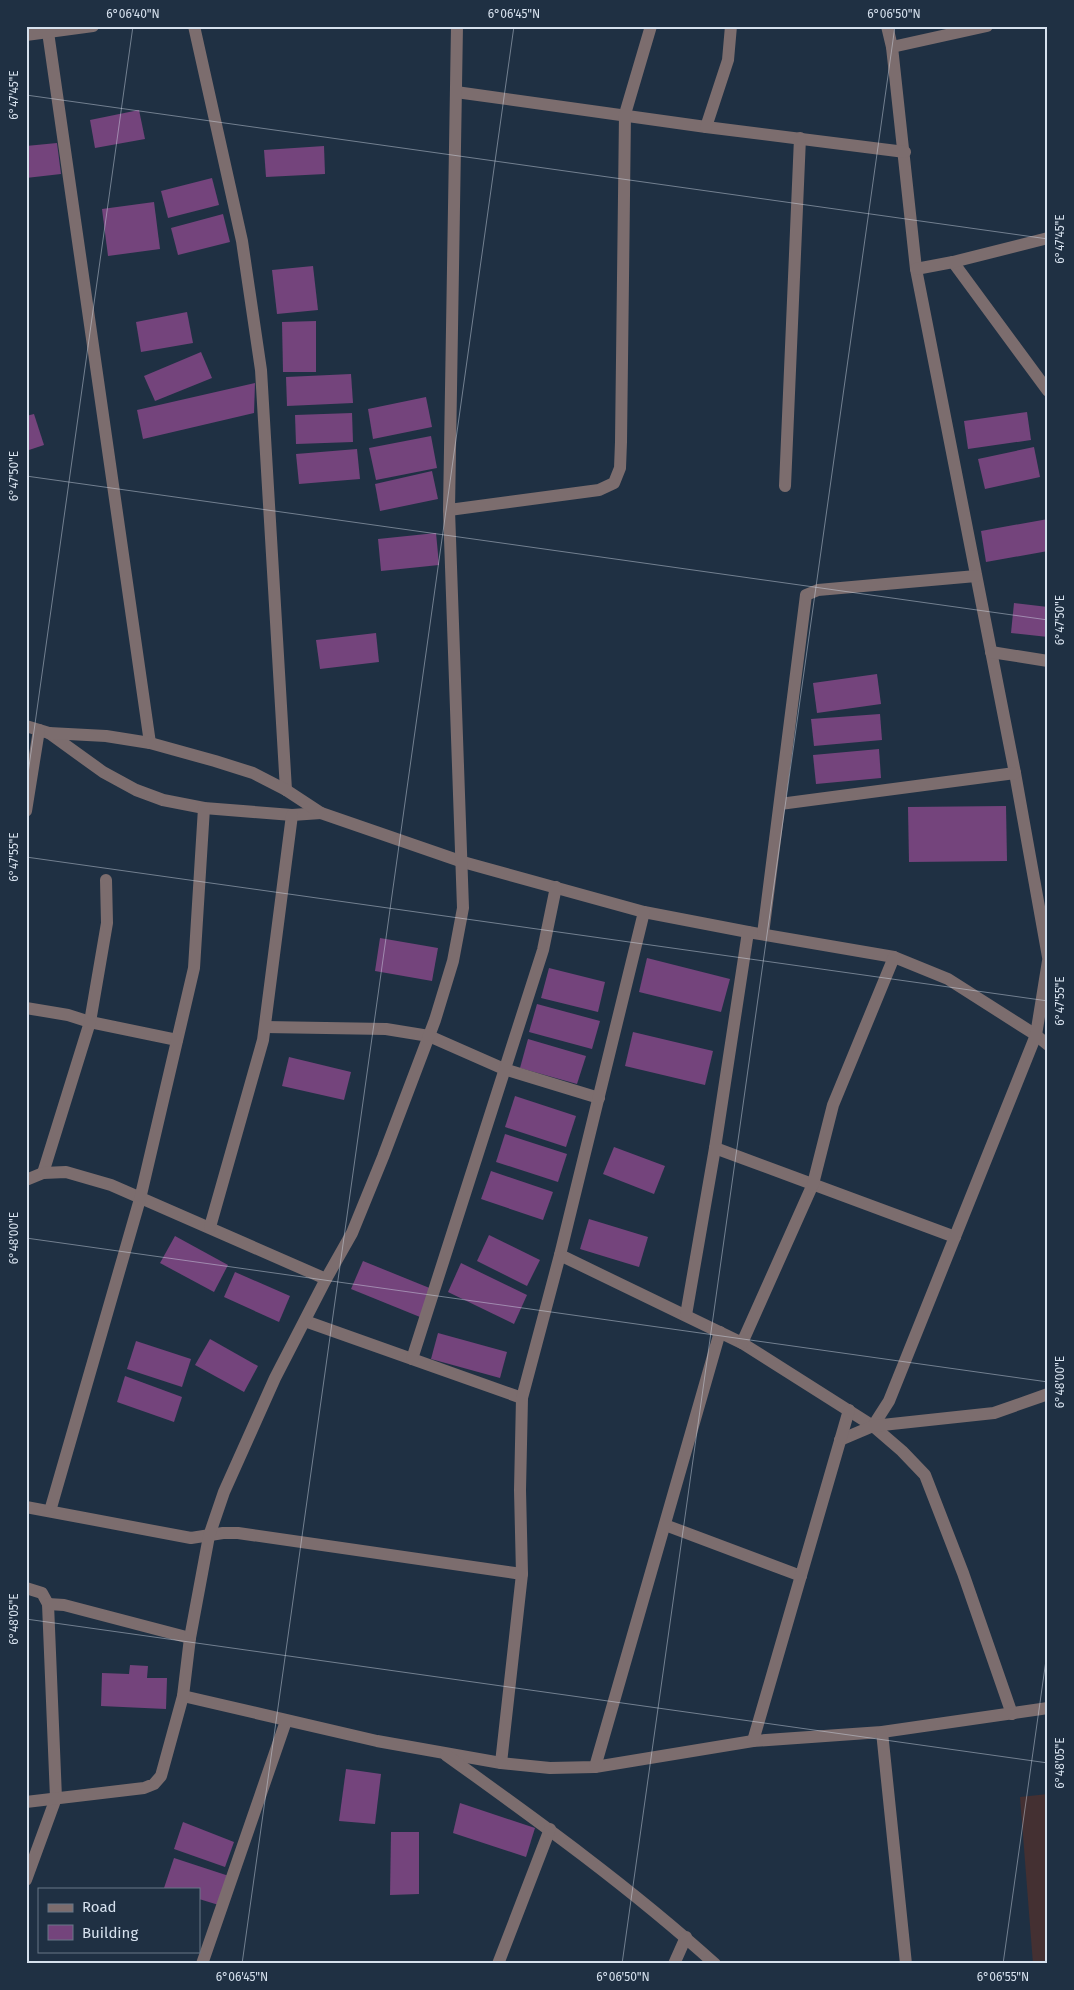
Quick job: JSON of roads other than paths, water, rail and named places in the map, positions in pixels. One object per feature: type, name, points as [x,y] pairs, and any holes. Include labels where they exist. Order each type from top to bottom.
[{"type":"street","points":[[26,35],[93,26]]},
{"type":"street","points":[[194,26],[242,241],[261,370],[286,790]]},
{"type":"street","points":[[26,1802],[144,1788],[154,1784],[161,1776],[182,1696],[208,1536],[224,1492],[275,1378],[352,1233],[429,1036],[453,961],[463,908],[463,862],[449,510],[457,26]]},
{"type":"street","points":[[449,510],[599,490],[614,483],[620,468],[621,442],[626,114],[651,26]]},
{"type":"street","points":[[706,127],[728,60],[731,26]]},
{"type":"street","points":[[887,26],[892,48],[905,152],[916,269],[1015,773],[1048,957]]},
{"type":"street","points":[[892,48],[987,26]]},
{"type":"street","points":[[48,32],[150,743]]},
{"type":"street","points":[[456,92],[626,114],[706,127],[905,152]]},
{"type":"street","points":[[786,486],[800,138]]},
{"type":"street","points":[[916,269],[953,262],[1048,238]]},
{"type":"street","points":[[953,262],[1048,391]]},
{"type":"street","points":[[763,934],[806,594],[818,590],[976,576]]},
{"type":"street","points":[[991,652],[1048,661]]},
{"type":"street","points":[[26,726],[44,731],[106,736],[150,743],[253,773],[286,790],[321,813],[463,862],[644,912],[894,957],[948,979],[1036,1035],[1048,1045]]},
{"type":"street","points":[[44,731],[103,772],[136,790],[163,800],[204,808],[292,815],[321,813]]},
{"type":"street","points":[[26,811],[44,731]]},
{"type":"street","points":[[780,804],[1015,773]]},
{"type":"street","points":[[50,1511],[140,1198],[194,968],[204,808]]},
{"type":"street","points":[[210,1227],[263,1040],[292,815]]},
{"type":"street","points":[[43,1173],[90,1022],[107,923],[106,880]]},
{"type":"street","points":[[412,1359],[543,950],[556,887]]},
{"type":"street","points":[[501,1763],[522,1574],[520,1490],[522,1398],[560,1255],[644,912]]},
{"type":"street","points":[[686,1315],[715,1148],[748,932]]},
{"type":"street","points":[[742,1343],[813,1184],[833,1105],[894,957]]},
{"type":"street","points":[[873,1426],[889,1401],[1036,1035],[1048,961]]},
{"type":"street","points":[[26,1008],[68,1015],[90,1022],[177,1040]]},
{"type":"street","points":[[265,1027],[386,1029],[429,1036],[504,1069],[598,1098]]},
{"type":"street","points":[[715,1148],[955,1237]]},
{"type":"street","points":[[26,1180],[43,1173],[66,1172],[111,1185],[326,1279]]},
{"type":"street","points":[[560,1255],[742,1343],[873,1426],[902,1450],[925,1475],[963,1573],[1012,1714]]},
{"type":"street","points":[[305,1321],[522,1398]]},
{"type":"street","points":[[595,1766],[720,1332]]},
{"type":"street","points":[[840,1440],[873,1426],[994,1413],[1048,1394]]},
{"type":"street","points":[[753,1741],[849,1410]]},
{"type":"street","points":[[26,1507],[191,1538],[223,1533],[238,1533],[522,1574]]},
{"type":"street","points":[[665,1525],[801,1576]]},
{"type":"street","points":[[26,1588],[42,1593],[48,1604],[56,1798],[26,1880]]},
{"type":"street","points":[[48,1604],[64,1605],[190,1638]]},
{"type":"street","points":[[182,1696],[377,1741],[501,1763],[550,1768],[595,1766],[753,1741],[882,1732],[1048,1708]]},
{"type":"street","points":[[202,1964],[286,1721]]},
{"type":"street","points":[[882,1732],[906,1964]]},
{"type":"street","points":[[442,1752],[550,1829],[686,1937],[715,1964]]},
{"type":"street","points":[[498,1964],[550,1829]]},
{"type":"street","points":[[674,1964],[686,1937]]}]
